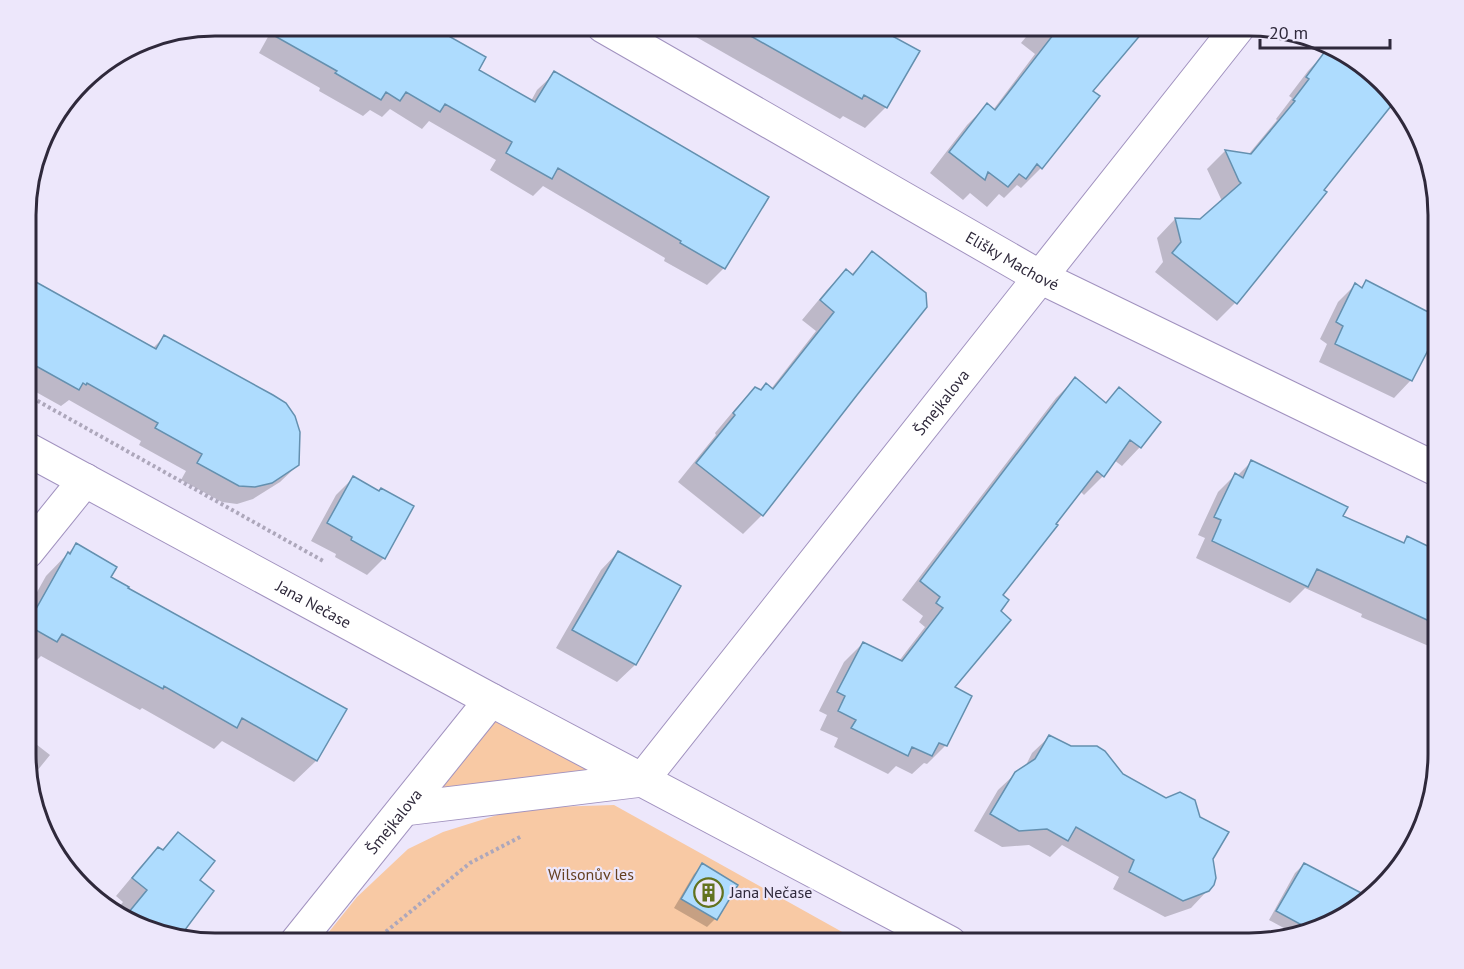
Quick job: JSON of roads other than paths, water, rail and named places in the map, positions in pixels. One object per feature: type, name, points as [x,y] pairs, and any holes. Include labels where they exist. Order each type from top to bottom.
[{"type":"street","name":"Elišky Machové","points":[[620,36],[1040,277],[1428,465]]},
{"type":"street","name":"Šmejkalova","points":[[642,780],[1231,36]]},
{"type":"street","name":"Jana Nečase","points":[[36,454],[491,700],[931,933]]},
{"type":"street","points":[[36,541],[85,480]]},
{"type":"street","name":"Šmejkalova","points":[[305,933],[491,700]]},
{"type":"street","points":[[404,809],[642,780]]},
{"type":"place","name":"Jana Nečase","points":[[709,892]]},
{"type":"park label","name":"Wilsonův les","points":[[591,874]]}]
